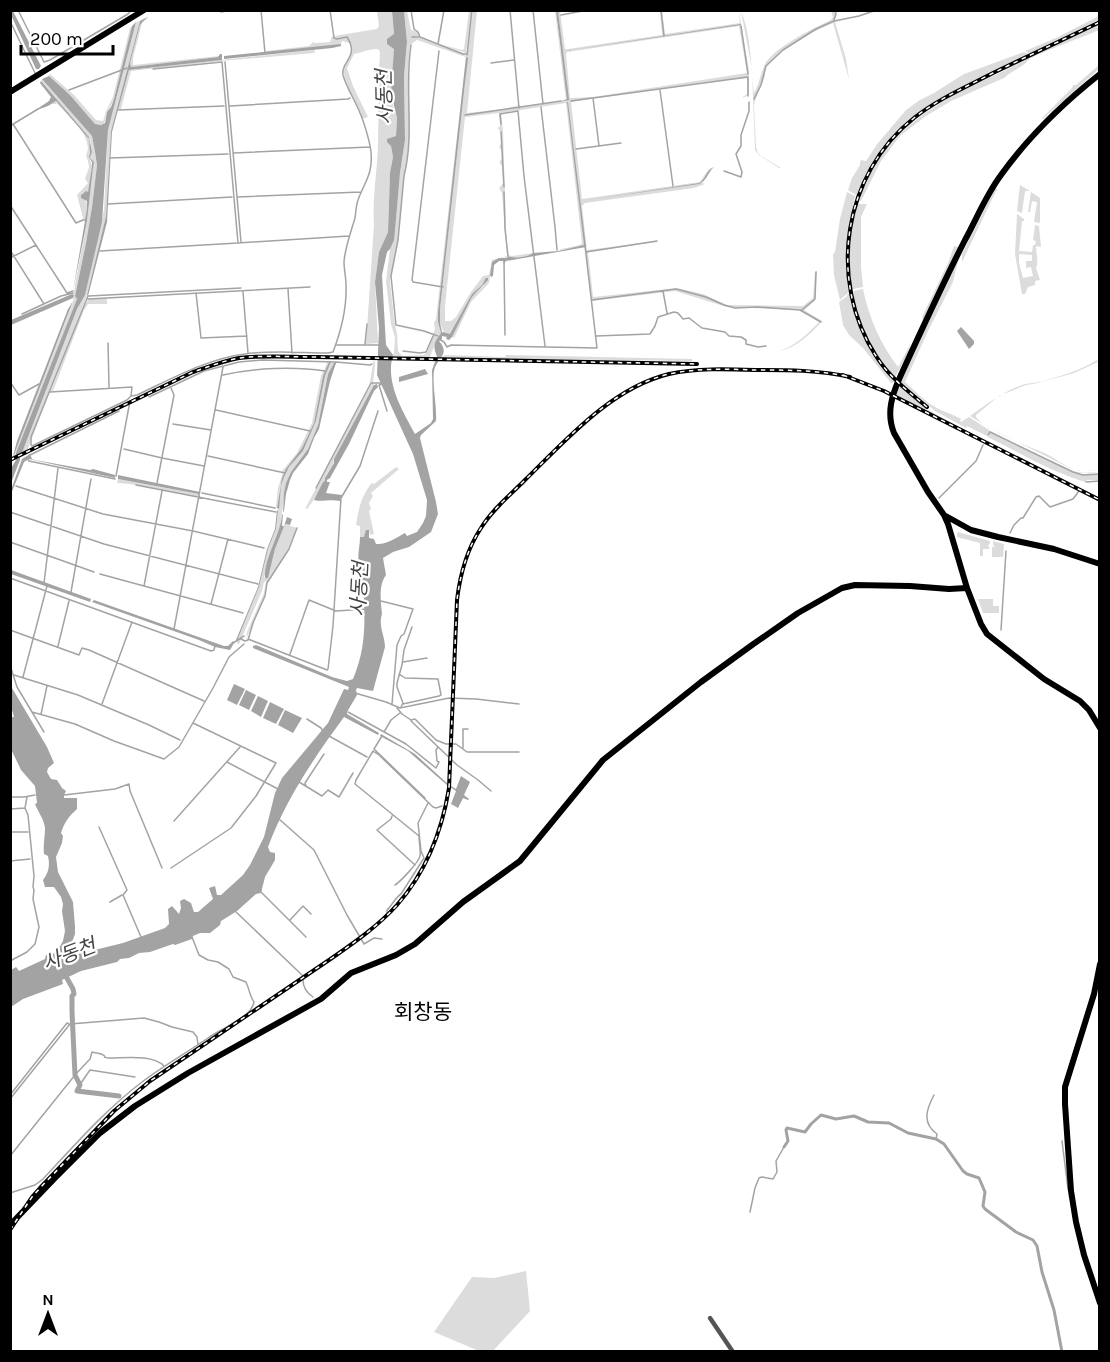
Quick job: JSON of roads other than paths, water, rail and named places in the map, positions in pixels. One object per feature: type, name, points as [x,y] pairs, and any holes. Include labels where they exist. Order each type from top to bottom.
[{"type":"main road","points":[[10,92],[144,10]]},
{"type":"main road","points":[[1100,74],[1033,134],[992,189],[900,376],[890,405],[890,420],[894,433],[948,524],[967,588],[981,624],[992,639],[1044,679],[1080,701],[1089,710],[1100,728]]},
{"type":"main road","points":[[944,515],[972,530],[1054,549],[1100,564]]},
{"type":"main road","points":[[10,1225],[100,1133],[135,1106],[188,1073],[321,999],[351,973],[396,955],[414,944],[463,902],[520,861],[612,752],[701,682],[791,618],[829,594],[849,586],[967,588]]},
{"type":"main road","points":[[1100,964],[1094,994],[1065,1087],[1071,1191],[1076,1222],[1100,1303]]},
{"type":"street","points":[[710,1318],[733,1352]]},
{"type":"waterway","points":[[18,10],[44,62],[132,10]]},
{"type":"waterway","points":[[221,12],[232,10]]},
{"type":"waterway","points":[[261,10],[265,53]]},
{"type":"waterway","name":"사동천","points":[[88,296],[31,437],[32,446],[131,396],[216,360],[255,353],[333,352],[346,302],[344,262],[346,251],[357,202],[371,166],[371,152],[363,121],[343,75],[344,66],[351,54],[350,44],[347,37],[334,38],[330,10]]},
{"type":"waterway","points":[[411,10],[414,29],[420,37]]},
{"type":"waterway","points":[[438,44],[444,10]]},
{"type":"waterway","points":[[467,55],[472,10]]},
{"type":"waterway","points":[[510,10],[519,108]]},
{"type":"waterway","points":[[533,10],[543,104]]},
{"type":"waterway","points":[[561,15],[588,10]]},
{"type":"waterway","points":[[661,10],[664,36]]},
{"type":"waterway","points":[[834,20],[835,10]]},
{"type":"waterway","points":[[754,99],[766,66],[783,50],[816,29],[834,21],[876,10]]},
{"type":"waterway","points":[[10,21],[36,75]]},
{"type":"waterway","points":[[741,26],[748,74]]},
{"type":"waterway","points":[[412,37],[420,37],[467,54]]},
{"type":"waterway","points":[[411,45],[408,78],[409,144],[398,240],[391,276],[396,325],[438,336]]},
{"type":"waterway","points":[[439,51],[412,280],[443,287]]},
{"type":"waterway","points":[[491,63],[514,60]]},
{"type":"waterway","points":[[153,69],[222,62],[238,243],[349,236]]},
{"type":"waterway","points":[[225,62],[241,242]]},
{"type":"waterway","points":[[69,90],[127,68]]},
{"type":"waterway","points":[[599,146],[593,98],[748,77],[748,96]]},
{"type":"waterway","points":[[660,90],[673,186]]},
{"type":"waterway","points":[[230,106],[350,98]]},
{"type":"waterway","points":[[571,101],[592,98]]},
{"type":"waterway","points":[[465,115],[561,101]]},
{"type":"waterway","points":[[724,171],[741,177],[742,172],[736,154],[741,146],[741,135],[749,111],[749,102]]},
{"type":"waterway","points":[[118,110],[224,106]]},
{"type":"waterway","points":[[541,107],[557,250]]},
{"type":"waterway","points":[[10,126],[38,109]]},
{"type":"waterway","points":[[501,124],[500,114],[518,111],[545,346]]},
{"type":"waterway","points":[[13,124],[76,223],[86,220]]},
{"type":"waterway","points":[[501,132],[504,187]]},
{"type":"waterway","points":[[576,149],[621,143]]},
{"type":"waterway","points":[[234,153],[370,147]]},
{"type":"waterway","points":[[110,158],[228,154]]},
{"type":"waterway","points":[[237,197],[361,192]]},
{"type":"waterway","points":[[504,192],[508,256]]},
{"type":"waterway","points":[[108,204],[232,197]]},
{"type":"waterway","points":[[10,205],[67,293],[73,291]]},
{"type":"waterway","points":[[586,252],[657,241]]},
{"type":"waterway","points":[[100,251],[238,243]]},
{"type":"waterway","points":[[10,258],[36,245]]},
{"type":"waterway","points":[[439,339],[447,347],[451,345],[597,348],[585,246]]},
{"type":"waterway","points":[[10,250],[44,304]]},
{"type":"waterway","points":[[504,262],[505,335]]},
{"type":"waterway","points":[[802,310],[815,299],[816,272]]},
{"type":"waterway","points":[[88,299],[310,287]]},
{"type":"waterway","points":[[89,296],[241,288]]},
{"type":"waterway","points":[[288,289],[292,353]]},
{"type":"waterway","points":[[592,300],[676,289],[735,308],[800,310],[821,322]]},
{"type":"waterway","points":[[663,291],[667,313]]},
{"type":"waterway","points":[[243,292],[248,353]]},
{"type":"waterway","points":[[22,314],[73,293]]},
{"type":"waterway","points":[[196,293],[201,338],[247,336]]},
{"type":"waterway","points":[[596,336],[650,334],[658,317],[674,312],[683,319],[689,318],[702,328],[741,337],[746,340],[746,344],[766,346]]},
{"type":"waterway","points":[[365,344],[367,324]]},
{"type":"waterway","points":[[403,351],[426,352],[433,336]]},
{"type":"waterway","points":[[108,343],[109,387]]},
{"type":"waterway","points":[[337,345],[380,345]]},
{"type":"waterway","points":[[149,397],[204,371],[239,362],[262,360],[336,362]]},
{"type":"waterway","points":[[334,365],[336,362],[372,364]]},
{"type":"waterway","points":[[174,629],[223,367]]},
{"type":"waterway","points":[[223,375],[274,368],[325,371]]},
{"type":"waterway","points":[[10,382],[19,395],[39,384]]},
{"type":"waterway","points":[[316,488],[371,383],[382,383]]},
{"type":"waterway","points":[[383,384],[379,385],[387,411]]},
{"type":"waterway","points":[[50,392],[132,387],[131,396]]},
{"type":"waterway","points":[[157,483],[174,395],[171,388]]},
{"type":"waterway","points":[[116,476],[130,401]]},
{"type":"waterway","points":[[216,410],[310,431]]},
{"type":"waterway","points":[[30,455],[119,411]]},
{"type":"waterway","points":[[248,639],[328,669],[341,498],[360,466],[378,411]]},
{"type":"waterway","points":[[173,424],[211,430]]},
{"type":"waterway","points":[[988,435],[990,432],[1073,472],[1083,475],[1100,474]]},
{"type":"waterway","points":[[939,498],[976,461],[983,445]]},
{"type":"waterway","points":[[124,449],[204,466]]},
{"type":"waterway","points":[[208,456],[285,473]]},
{"type":"waterway","points":[[27,458],[29,461],[115,479]]},
{"type":"waterway","points":[[44,583],[58,468]]},
{"type":"waterway","points":[[71,592],[91,479]]},
{"type":"waterway","points":[[1086,482],[1100,481]]},
{"type":"waterway","points":[[136,485],[276,512]]},
{"type":"waterway","points":[[16,486],[103,514],[193,531],[264,548]]},
{"type":"waterway","points":[[144,586],[162,491]]},
{"type":"waterway","points":[[1010,533],[1036,497],[1039,496],[1050,507],[1073,499],[1079,491]]},
{"type":"waterway","points":[[202,493],[275,508]]},
{"type":"waterway","points":[[10,512],[104,544],[258,584]]},
{"type":"waterway","points":[[241,639],[248,640],[265,596],[267,583],[289,549],[297,528]]},
{"type":"waterway","points":[[211,604],[228,539]]},
{"type":"waterway","points":[[10,542],[94,572]]},
{"type":"waterway","points":[[1001,630],[1006,551]]},
{"type":"waterway","points":[[100,574],[243,613]]},
{"type":"waterway","points":[[10,578],[211,651],[215,646]]},
{"type":"waterway","points":[[23,677],[47,586]]},
{"type":"waterway","name":"사동천","points":[[290,654],[309,600],[336,611],[367,609]]},
{"type":"waterway","points":[[58,646],[69,601]]},
{"type":"waterway","points":[[381,601],[413,609],[404,634],[397,645],[392,704]]},
{"type":"waterway","points":[[102,704],[132,622]]},
{"type":"waterway","points":[[401,707],[403,703],[397,683],[412,627]]},
{"type":"waterway","points":[[10,630],[79,655],[82,648],[89,650],[204,701]]},
{"type":"waterway","points":[[233,643],[244,636]]},
{"type":"waterway","points":[[32,712],[75,724],[164,759],[179,747],[229,657],[244,644]]},
{"type":"waterway","points":[[403,662],[427,658]]},
{"type":"waterway","points":[[10,665],[17,687],[44,732]]},
{"type":"waterway","points":[[399,674],[405,678],[438,679],[441,695],[403,704]]},
{"type":"waterway","points":[[14,675],[78,695],[180,740]]},
{"type":"waterway","points":[[41,714],[47,686]]},
{"type":"waterway","points":[[355,693],[400,708],[449,698],[519,704]]},
{"type":"waterway","points":[[397,708],[411,720],[415,719],[436,740],[446,744],[456,744],[467,752],[519,752]]},
{"type":"waterway","points":[[348,712],[406,744],[436,768],[439,762],[436,750],[438,747]]},
{"type":"waterway","points":[[384,732],[391,720],[400,713]]},
{"type":"waterway","points":[[307,719],[323,731]]},
{"type":"waterway","points":[[411,721],[457,765],[491,791]]},
{"type":"waterway","points":[[171,868],[231,828],[256,796],[276,763],[193,723]]},
{"type":"waterway","points":[[463,748],[463,729],[468,729]]},
{"type":"waterway","points":[[329,736],[367,757]]},
{"type":"waterway","points":[[382,736],[374,749],[425,798]]},
{"type":"waterway","points":[[174,821],[240,747]]},
{"type":"waterway","points":[[395,885],[419,859],[419,836],[355,784],[373,751],[433,807],[442,806]]},
{"type":"waterway","points":[[306,786],[305,783],[324,754]]},
{"type":"waterway","points":[[227,762],[278,789]]},
{"type":"waterway","points":[[299,782],[322,796],[328,790],[339,797],[353,773]]},
{"type":"waterway","points":[[64,795],[115,789],[129,784],[162,868]]},
{"type":"waterway","points":[[10,797],[35,795]]},
{"type":"waterway","name":"사동천","points":[[10,961],[27,952],[35,944],[39,927],[33,899],[34,876],[28,815],[25,808],[27,797]]},
{"type":"waterway","points":[[387,914],[387,910],[401,894],[424,858],[418,823],[428,803]]},
{"type":"waterway","points":[[10,809],[25,808]]},
{"type":"waterway","points":[[392,816],[377,830],[415,865]]},
{"type":"waterway","points":[[279,819],[314,850],[364,944],[374,938],[382,939]]},
{"type":"waterway","points":[[99,827],[127,890],[123,895],[141,937]]},
{"type":"waterway","points":[[10,832],[28,832]]},
{"type":"waterway","points":[[10,861],[30,859]]},
{"type":"waterway","points":[[260,891],[306,937]]},
{"type":"waterway","points":[[110,902],[122,895]]},
{"type":"waterway","points":[[290,920],[303,906],[311,914]]},
{"type":"waterway","points":[[235,911],[302,975],[307,992],[313,997]]},
{"type":"waterway","points":[[10,1193],[35,1185],[43,1179],[128,1093],[166,1065],[242,1018],[252,1008],[254,1002],[246,982],[233,977],[229,969],[218,962],[199,955],[192,937]]},
{"type":"waterway","name":"사동천","points":[[63,971],[74,994],[72,1012],[75,1075],[80,1085],[77,1091],[119,1096]]},
{"type":"waterway","points":[[10,1099],[70,1024],[144,1018],[193,1032],[197,1037],[198,1045]]},
{"type":"waterway","points":[[10,1095],[67,1023],[69,1024]]},
{"type":"waterway","points":[[10,1156],[90,1059],[92,1052],[109,1058],[146,1058],[164,1066]]},
{"type":"waterway","points":[[79,1083],[90,1070],[135,1077]]},
{"type":"waterway","points":[[934,1095],[929,1106],[927,1121],[937,1134],[936,1139]]},
{"type":"waterway","points":[[784,1147],[788,1141],[787,1128],[805,1132],[821,1115],[836,1119],[854,1116],[868,1122],[889,1123],[908,1133],[936,1139],[944,1144],[963,1171],[979,1178],[985,1192],[983,1206],[985,1209],[1016,1232],[1033,1240],[1037,1246],[1042,1272],[1054,1310],[1062,1352]]},
{"type":"waterway","points":[[1062,1141],[1068,1189]]},
{"type":"waterway","points":[[750,1212],[759,1178],[773,1179],[777,1172],[776,1161],[784,1147]]},
{"type":"railway","points":[[927,407],[906,390],[881,364],[861,326],[851,295],[848,262],[850,230],[858,198],[871,168],[890,141],[914,118],[933,105],[993,73],[1100,22]]},
{"type":"railway","points":[[10,460],[193,372],[239,358],[277,356],[697,364]]},
{"type":"railway","points":[[10,1230],[32,1197],[114,1111],[150,1081],[366,933],[397,905],[416,879],[437,835],[449,788],[457,600],[460,581],[468,553],[476,536],[485,521],[501,503],[573,433],[608,403],[648,381],[669,374],[712,369],[803,371],[850,377]]},
{"type":"railway","points":[[843,375],[884,391],[1100,500]]},
{"type":"district","name":"회창동","points":[[423,1012]]}]
